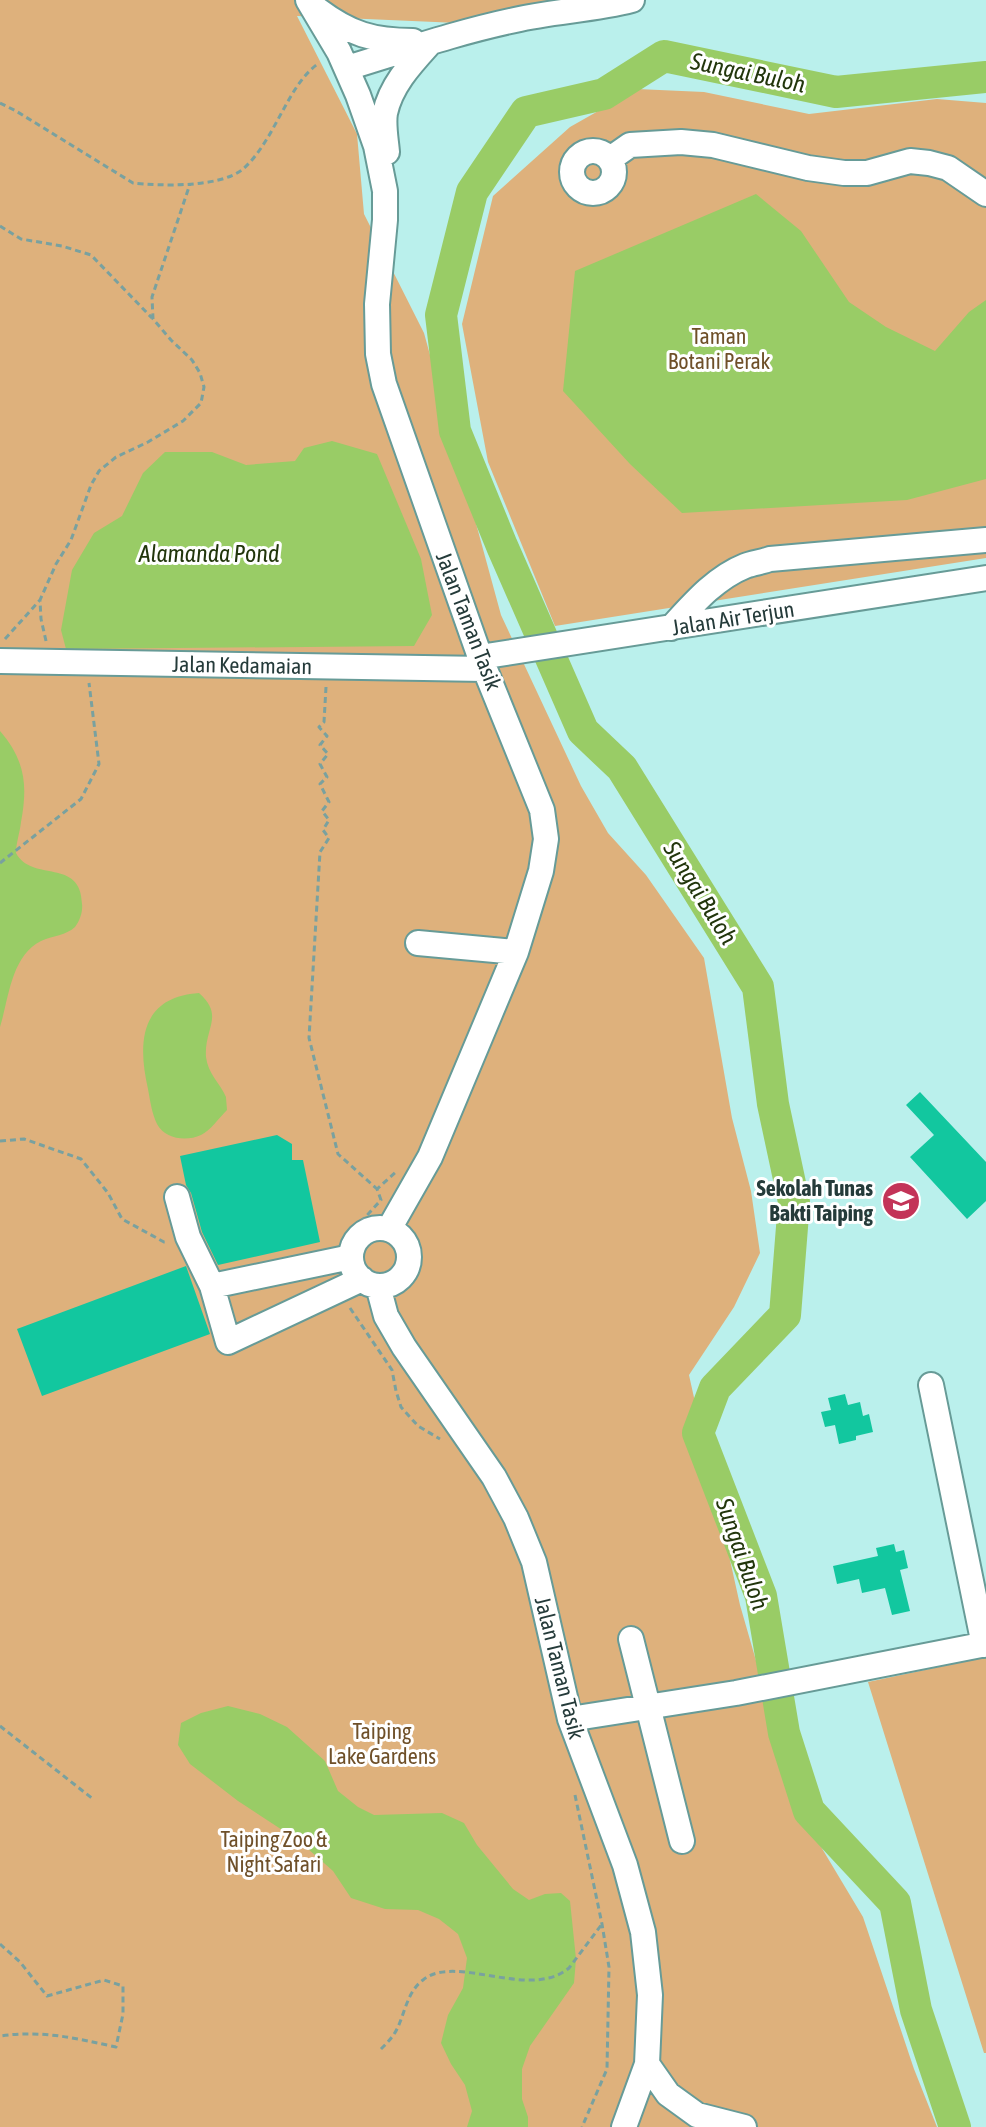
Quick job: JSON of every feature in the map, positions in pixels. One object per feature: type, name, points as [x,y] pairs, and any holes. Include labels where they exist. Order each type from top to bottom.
[{"type":"street","points":[[343,60],[517,19],[632,0]]},
{"type":"street","points":[[311,3],[342,27],[367,36],[391,41],[432,41]]},
{"type":"street","name":"Jalan Taman Tasik","points":[[311,3],[343,60],[376,146],[385,191],[377,304],[378,354],[384,384],[482,663],[542,810],[546,839],[541,871],[516,952],[430,1157],[389,1229]]},
{"type":"street","points":[[385,191],[388,161],[384,115],[405,71],[432,41]]},
{"type":"street","points":[[610,159],[630,145],[681,142],[713,145],[808,168],[844,173],[867,173],[910,161],[948,168],[986,194]]},
{"type":"street","points":[[671,628],[721,579],[745,566],[770,559],[986,540]]},
{"type":"street","name":"Jalan Air Terjun","points":[[482,663],[511,653],[986,578]]},
{"type":"street","name":"Jalan Kedamaian","points":[[0,661],[328,667],[482,663]]},
{"type":"street","points":[[418,943],[516,952]]},
{"type":"street","points":[[177,1197],[188,1237],[212,1286],[228,1342],[360,1285],[387,1285],[403,1275],[410,1258],[409,1249],[398,1233],[389,1229],[371,1229],[356,1240],[342,1259],[212,1286]]},
{"type":"street","name":"Jalan Taman Tasik","points":[[342,1259],[352,1265],[360,1285],[386,1316],[494,1477],[516,1518],[534,1562],[570,1719],[625,1865],[643,1932],[650,1995],[647,2064],[624,2127]]},
{"type":"street","points":[[570,1719],[820,1678],[985,1644],[931,1385]]},
{"type":"street","points":[[631,1639],[682,1841]]},
{"type":"street","points":[[647,2064],[668,2094],[697,2115],[744,2127]]},
{"type":"path","points":[[0,103],[133,183],[190,184],[224,179],[247,166],[305,76],[316,65],[343,60]]},
{"type":"path","points":[[153,319],[152,297],[190,184]]},
{"type":"path","points":[[0,226],[21,239],[91,255],[192,360],[204,387],[201,403],[183,421],[116,457],[99,471],[71,540],[40,600],[0,645]]},
{"type":"path","points":[[40,600],[50,662]]},
{"type":"path","points":[[0,863],[81,799],[99,764],[96,724],[85,662]]},
{"type":"path","points":[[328,667],[324,722],[319,727],[327,736],[320,745],[328,754],[320,764],[327,777],[320,784],[329,802],[322,811],[329,820],[323,830],[329,838],[320,852],[309,1038],[338,1154],[377,1189],[381,1200],[337,1249],[342,1259]]},
{"type":"path","points":[[0,1141],[24,1139],[81,1159],[108,1193],[122,1219],[164,1242],[177,1239]]},
{"type":"path","points":[[377,1189],[398,1169]]},
{"type":"path","points":[[360,1285],[349,1307],[392,1370],[401,1407],[418,1426],[440,1439]]},
{"type":"path","points":[[0,1726],[93,1799]]},
{"type":"path","points":[[572,1783],[609,1967],[607,2069],[582,2127]]},
{"type":"path","points":[[381,2049],[395,2034],[410,1994],[424,1978],[454,1972],[544,1980],[563,1973],[602,1924]]},
{"type":"path","points":[[0,1944],[20,1962],[47,1996],[104,1980],[123,1986],[123,2014],[116,2047],[66,2036],[25,2032],[0,2036]]},
{"type":"green space","name":"Taiping Lake Gardens","points":[[0,0],[575,0],[458,23],[297,16],[357,134],[364,214],[424,333],[501,615],[581,786],[608,833],[646,875],[704,958],[732,1118],[751,1191],[760,1253],[734,1307],[689,1375],[740,1605],[799,1810],[863,1917],[914,2069],[937,2127],[0,2127]]},
{"type":"green space","name":"Taman Botani Perak","points":[[637,89],[704,92],[809,114],[937,99],[986,103],[986,558],[555,626],[488,462],[462,324],[493,196],[570,127]]},
{"type":"green space","points":[[986,1657],[986,2053],[984,2053],[868,1682]]},
{"type":"water","points":[[756,194],[801,231],[849,302],[886,327],[935,351],[969,312],[986,300],[986,479],[907,500],[682,513],[630,464],[563,391],[575,271]]},
{"type":"water","name":"Alamanda Pond","points":[[332,441],[377,454],[421,559],[432,615],[414,646],[66,649],[61,630],[72,570],[94,533],[122,516],[143,473],[165,452],[212,452],[246,465],[295,461],[304,448]]},
{"type":"water","points":[[0,731],[15,752],[24,785],[16,853],[23,862],[33,867],[74,880],[80,890],[82,907],[80,919],[72,930],[41,941],[23,957],[13,979],[0,1027]]},
{"type":"water","points":[[199,993],[207,1001],[212,1016],[206,1047],[207,1063],[226,1097],[227,1110],[201,1135],[176,1138],[161,1129],[154,1116],[145,1071],[144,1039],[154,1012],[180,996]]},
{"type":"water","points":[[228,1706],[260,1714],[287,1727],[325,1761],[338,1791],[358,1807],[374,1815],[442,1813],[464,1823],[477,1845],[513,1889],[529,1900],[545,1894],[561,1893],[570,1901],[576,1959],[574,1983],[530,2046],[522,2069],[522,2099],[528,2127],[467,2127],[472,2111],[465,2085],[441,2043],[448,2015],[463,1988],[467,1958],[458,1934],[439,1919],[418,1910],[385,1909],[351,1898],[333,1871],[299,1841],[238,1801],[190,1764],[178,1745],[181,1723],[201,1713]]},
{"type":"building","points":[[920,1092],[986,1162],[986,1201],[967,1219],[910,1157],[934,1135],[906,1105]]},
{"type":"building","points":[[277,1135],[292,1144],[292,1160],[303,1160],[320,1242],[218,1265],[202,1232],[180,1156]]},
{"type":"building","points":[[186,1266],[210,1334],[42,1396],[17,1329]]},
{"type":"building","points":[[845,1394],[848,1405],[860,1402],[863,1416],[869,1414],[873,1432],[839,1444],[835,1425],[825,1427],[821,1412],[831,1410],[828,1398]]},
{"type":"building","points":[[894,1544],[896,1552],[904,1550],[908,1568],[900,1570],[910,1611],[892,1615],[885,1588],[862,1593],[859,1579],[837,1584],[833,1566],[878,1556],[876,1548]]},
{"type":"waterway","name":"Sungai Buloh","points":[[955,2127],[916,2010],[895,1903],[809,1811],[784,1733],[761,1596],[698,1433],[715,1388],[785,1315],[794,1202],[773,1104],[758,987],[622,768],[583,731],[455,431],[441,315],[472,192],[526,112],[604,94],[664,56],[836,92],[986,77]]},
{"type":"place","name":"Sekolah Tunas Bakti Taiping","points":[[901,1201]]},
{"type":"park label","name":"Taiping Zoo & Night Safari","points":[[274,1852]]}]
